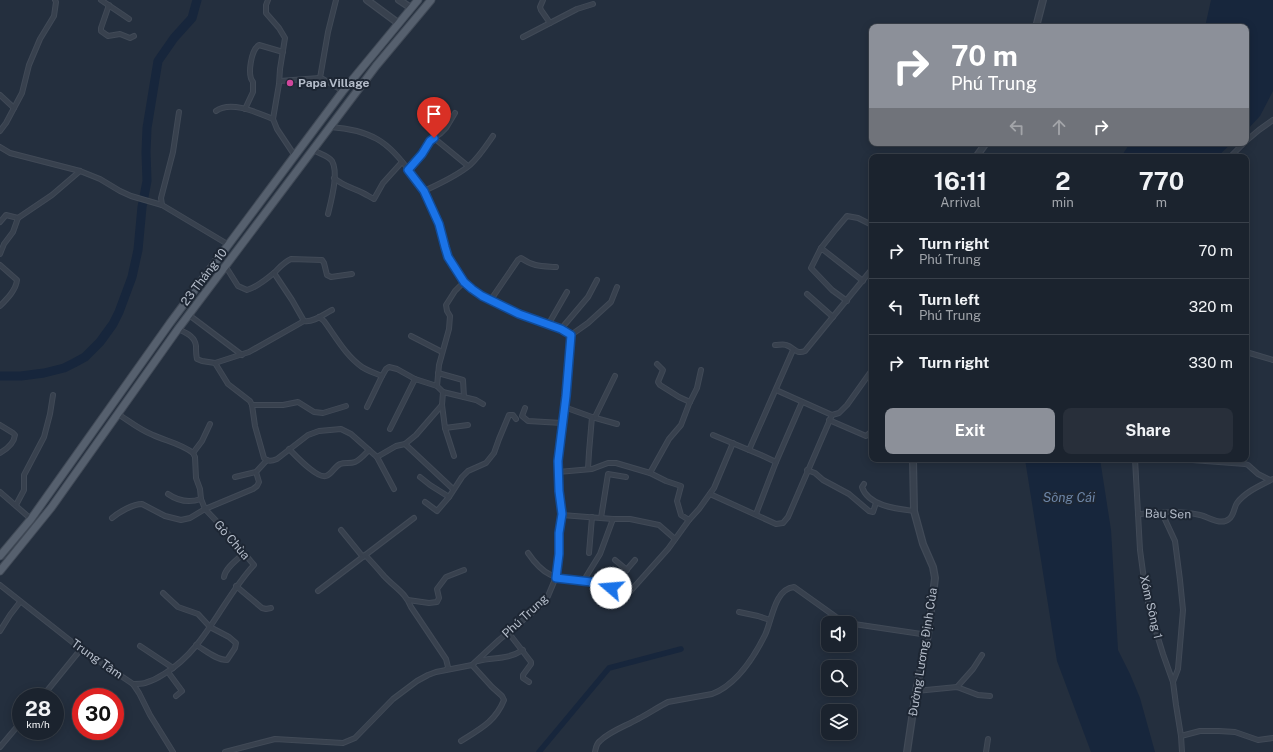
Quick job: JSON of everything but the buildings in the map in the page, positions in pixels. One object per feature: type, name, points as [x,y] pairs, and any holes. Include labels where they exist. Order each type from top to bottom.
[{"type":"main road","name":"23 Tháng 10","points":[[0,556],[31,519],[170,323],[295,156],[344,91],[418,0]]},
{"type":"main road","name":"23 Tháng 10","points":[[0,571],[51,508],[178,329],[376,66],[431,0]]},
{"type":"main road","points":[[411,8],[419,15]]},
{"type":"main road","points":[[398,23],[407,30]]},
{"type":"main road","points":[[229,245],[237,252]]},
{"type":"street","points":[[102,0],[129,19]]},
{"type":"street","points":[[268,0],[266,5],[266,13],[285,35],[280,69],[280,80],[273,119],[277,129],[295,156]]},
{"type":"street","points":[[320,78],[328,32],[336,0]]},
{"type":"street","points":[[367,0],[398,23]]},
{"type":"street","points":[[399,0],[411,8]]},
{"type":"street","points":[[543,0],[540,7],[550,23]]},
{"type":"street","points":[[1037,24],[1043,0]]},
{"type":"street","points":[[0,131],[6,123],[22,92],[29,65],[40,39],[54,16],[56,1]]},
{"type":"street","points":[[523,37],[577,9],[593,4]]},
{"type":"street","points":[[108,5],[101,31],[108,36],[114,36],[117,34],[130,38],[134,36]]},
{"type":"street","points":[[245,109],[253,92],[253,82],[250,75],[252,56],[255,48],[259,45],[283,52]]},
{"type":"street","points":[[280,80],[320,78],[344,91]]},
{"type":"street","points":[[0,95],[14,108]]},
{"type":"street","points":[[216,111],[231,106],[245,109],[273,119]]},
{"type":"street","points":[[162,205],[161,198],[173,152],[179,112]]},
{"type":"street","points":[[408,170],[422,154],[430,141],[446,128],[455,113]]},
{"type":"street","points":[[1249,139],[1273,120]]},
{"type":"street","points":[[330,128],[361,132],[377,139],[402,162],[424,191],[439,224],[448,257],[464,282],[477,294],[519,314],[561,329],[571,335],[588,324],[611,302],[616,287]]},
{"type":"street","points":[[424,191],[442,183],[468,166],[493,136]]},
{"type":"street","points":[[434,138],[468,166]]},
{"type":"street","points":[[1233,154],[1241,146]]},
{"type":"street","points":[[0,147],[10,153],[80,171],[100,179],[132,196],[162,205],[229,245]]},
{"type":"street","points":[[313,150],[332,161],[334,189],[328,214]]},
{"type":"street","points":[[334,178],[351,189],[374,199],[383,183],[402,162]]},
{"type":"street","points":[[0,254],[4,244],[13,232],[18,218],[52,195],[80,171]]},
{"type":"street","points":[[0,222],[6,215],[18,218]]},
{"type":"street","points":[[847,300],[832,290],[811,268],[812,264],[821,248],[844,218],[847,216],[858,218],[869,224]]},
{"type":"street","points":[[821,248],[863,281]]},
{"type":"street","points":[[490,301],[518,260],[521,258],[530,264],[556,267]]},
{"type":"street","points":[[226,267],[238,286],[247,290],[256,286],[274,273],[286,261],[291,259],[322,260],[327,275],[331,277],[352,274]]},
{"type":"street","points":[[0,265],[17,280],[10,295],[0,306]]},
{"type":"street","points":[[274,273],[304,321]]},
{"type":"street","points":[[775,345],[789,346],[796,352],[805,351],[869,273]]},
{"type":"street","points":[[561,329],[580,307],[597,280]]},
{"type":"street","points":[[437,386],[439,365],[449,329],[450,316],[446,305],[455,291],[464,282]]},
{"type":"street","points":[[548,325],[567,292]]},
{"type":"street","points":[[807,294],[833,317]]},
{"type":"street","points":[[178,329],[195,340],[196,358],[198,360],[215,363],[242,355],[304,321],[308,322],[332,310]]},
{"type":"street","points":[[189,315],[242,355]]},
{"type":"street","points":[[319,317],[324,321],[355,362],[382,376]]},
{"type":"street","name":"Phú Trung","points":[[225,752],[275,739],[343,743],[355,738],[394,699],[410,686],[428,675],[447,669],[472,665],[478,661],[492,646],[532,613],[544,601],[552,590],[556,578],[559,554],[559,533],[562,514],[558,472],[571,335]]},
{"type":"street","points":[[412,336],[442,352]]},
{"type":"street","points":[[749,450],[793,350]]},
{"type":"street","points":[[1249,353],[1273,360]]},
{"type":"street","points":[[215,363],[228,384],[250,401],[264,458],[272,461],[277,459],[306,436],[311,434],[319,431],[341,429],[351,434],[377,457],[394,489]]},
{"type":"street","points":[[657,364],[663,370],[658,382],[660,385],[679,398],[690,402]]},
{"type":"street","points":[[367,407],[382,376],[389,367],[415,379],[437,386],[443,392],[476,400],[483,404]]},
{"type":"street","points":[[650,473],[669,439],[681,425],[696,388],[701,370]]},
{"type":"street","points":[[438,373],[463,380],[464,397]]},
{"type":"street","points":[[776,390],[832,415],[838,413],[847,405],[869,374]]},
{"type":"street","points":[[588,469],[588,452],[594,417],[615,376]]},
{"type":"street","points":[[390,429],[415,379]]},
{"type":"street","points":[[443,392],[442,405],[445,428],[454,456]]},
{"type":"street","points":[[16,505],[24,490],[24,475],[44,437],[53,395]]},
{"type":"street","points":[[252,405],[283,405],[298,402],[314,412],[323,413],[346,406]]},
{"type":"street","points":[[756,514],[776,462],[802,402]]},
{"type":"street","points":[[377,457],[396,446],[405,444],[416,435],[442,405]]},
{"type":"street","points":[[564,407],[617,424]]},
{"type":"street","points":[[525,408],[522,416],[528,421],[562,423]]},
{"type":"street","points":[[118,414],[141,430],[185,448],[193,453],[205,436],[210,424]]},
{"type":"street","points":[[425,502],[437,511],[449,497],[462,477],[468,472],[486,463],[494,454],[509,415],[513,415],[516,419]]},
{"type":"street","points":[[710,494],[776,524],[784,523],[788,517],[832,415]]},
{"type":"street","points":[[830,420],[866,436],[869,434]]},
{"type":"street","points":[[0,425],[13,433],[15,438],[9,448],[0,453]]},
{"type":"street","points":[[445,428],[468,425]]},
{"type":"street","points":[[713,435],[776,462]]},
{"type":"street","points":[[528,553],[543,571],[556,578],[600,583],[627,595],[668,549],[710,494],[733,443]]},
{"type":"street","points":[[405,444],[453,489]]},
{"type":"street","points":[[289,449],[302,462],[318,475],[322,476],[327,476],[337,465],[341,463],[356,462],[369,450]]},
{"type":"street","name":"Gò Chùa","points":[[133,684],[146,683],[174,668],[196,645],[210,627],[236,586],[254,564],[224,529],[205,510],[200,499],[200,489],[195,472],[195,457],[193,453]]},
{"type":"street","points":[[235,477],[256,472],[267,460]]},
{"type":"street","name":"Đường Lương Định Của","points":[[907,752],[916,691],[928,635],[935,578],[914,512],[913,462]]},
{"type":"street","name":"Xóm Sông 1","points":[[1135,462],[1140,550],[1145,587],[1150,612],[1173,682],[1182,752]]},
{"type":"street","points":[[1226,462],[1248,465],[1258,474],[1272,479]]},
{"type":"street","points":[[558,472],[588,469],[608,463],[616,463],[650,473],[681,486],[677,501],[681,515],[689,520]]},
{"type":"street","points":[[808,470],[849,494],[869,511],[873,512],[876,503]]},
{"type":"street","points":[[112,518],[138,504],[142,504],[175,520],[190,518],[253,489],[259,482],[256,472]]},
{"type":"street","points":[[601,518],[608,474],[626,477]]},
{"type":"street","points":[[420,477],[449,497]]},
{"type":"street","name":"Bàu Sen","points":[[1138,514],[1185,512],[1201,515],[1220,522],[1228,520],[1231,518],[1235,506],[1241,498],[1272,479]]},
{"type":"street","points":[[864,484],[862,487],[864,492],[876,503],[896,509],[914,512]]},
{"type":"street","points":[[0,492],[31,519]]},
{"type":"street","points":[[168,494],[184,501],[200,499]]},
{"type":"street","points":[[1162,513],[1175,541],[1183,610],[1178,669],[1173,682]]},
{"type":"street","points":[[562,514],[613,520],[630,519],[659,525],[675,539]]},
{"type":"street","points":[[588,553],[592,517]]},
{"type":"street","points":[[318,591],[414,518]]},
{"type":"street","points":[[584,580],[600,554],[613,520]]},
{"type":"street","points":[[341,530],[364,556],[402,592],[446,659],[447,669]]},
{"type":"street","points":[[224,577],[224,573],[244,553]]},
{"type":"street","points":[[615,560],[627,570]]},
{"type":"street","points":[[611,588],[635,560]]},
{"type":"street","points":[[408,600],[437,602],[439,598],[437,589],[445,578],[464,570]]},
{"type":"street","name":"Trung Tâm","points":[[0,585],[81,649],[133,684],[139,692],[150,715],[172,752]]},
{"type":"street","points":[[236,586],[251,597],[259,606],[266,609],[271,608]]},
{"type":"street","points":[[595,752],[598,742],[605,736],[637,720],[662,705],[668,702],[712,694],[718,692],[732,682],[752,658],[766,633],[773,609],[780,596],[790,587],[794,587],[836,616],[854,624],[928,635]]},
{"type":"street","points":[[163,593],[178,607],[198,614],[210,627],[229,637],[236,643],[235,648],[227,660],[218,658],[196,645]]},
{"type":"street","points":[[0,631],[20,602]]},
{"type":"street","points":[[739,612],[770,620]]},
{"type":"street","points":[[508,632],[531,662],[523,675],[523,678],[529,682]]},
{"type":"street","points":[[140,646],[174,668]]},
{"type":"street","points":[[49,688],[81,649]]},
{"type":"street","points":[[478,661],[506,658],[514,656],[523,650]]},
{"type":"street","points":[[957,687],[973,669],[982,655]]},
{"type":"street","points":[[461,741],[496,716],[504,700],[502,696],[472,665]]},
{"type":"street","points":[[168,672],[182,691],[176,696]]},
{"type":"street","points":[[916,691],[957,687],[978,695],[990,696]]},
{"type":"street","points":[[1181,736],[1200,731],[1219,731],[1235,732],[1258,740],[1273,738]]},
{"type":"street","points":[[0,747],[12,733]]},
{"type":"street","points":[[986,752],[988,739]]},
{"type":"water","points":[[1211,0],[1273,0],[1273,91],[1260,116],[1249,128],[1249,24],[1206,24]]},
{"type":"water","points":[[1128,146],[1229,146],[1220,154],[1123,154]]},
{"type":"water","name":"Sông Cái","points":[[1025,462],[1100,462],[1111,530],[1118,650],[1140,698],[1155,752],[1091,752],[1057,661]]},
{"type":"waterway","points":[[0,376],[21,376],[44,373],[64,368],[85,357],[100,342],[113,324],[132,277],[138,250],[142,207],[147,181],[147,128],[158,61],[174,38],[192,18],[197,0]]},
{"type":"waterway","points":[[539,752],[609,668],[681,649]]},
{"type":"place","name":"Papa Village","points":[[290,83]]},
{"type":"route","points":[[434,138],[430,141],[422,154],[408,170],[424,191],[442,232],[448,257],[464,282],[477,294],[490,301],[519,314],[561,329],[571,335],[572,341],[558,461],[559,491],[562,514],[559,533],[559,554],[556,578],[584,580],[600,583],[611,588]]}]
